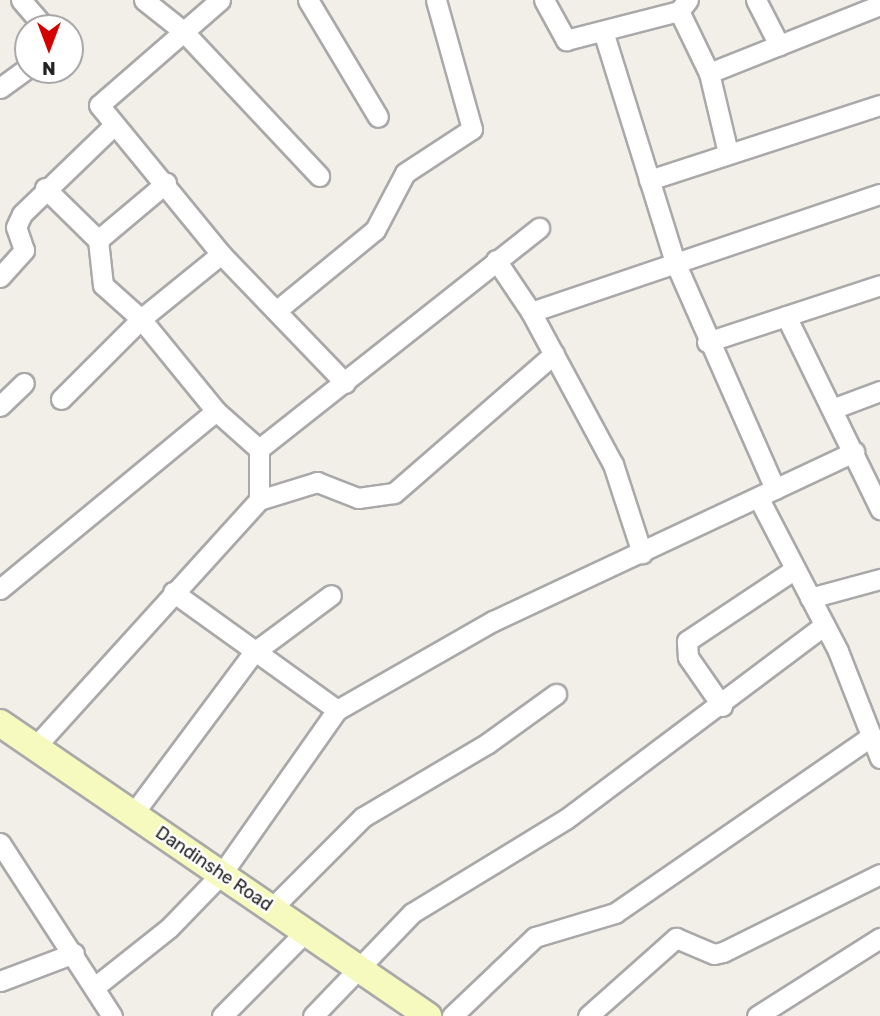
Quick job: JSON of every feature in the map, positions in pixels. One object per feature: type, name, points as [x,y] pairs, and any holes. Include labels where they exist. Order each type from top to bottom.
[{"type":"street","points":[[21,0],[33,14]]},
{"type":"street","points":[[144,0],[183,32],[319,176]]},
{"type":"street","points":[[220,0],[99,101],[113,126],[166,183],[221,254],[345,383]]},
{"type":"street","points":[[308,0],[378,117]]},
{"type":"street","points":[[276,311],[375,230],[405,173],[472,129],[436,0]]},
{"type":"street","points":[[544,0],[561,38],[603,31],[683,5],[709,73],[728,153]]},
{"type":"street","points":[[757,0],[779,45]]},
{"type":"street","points":[[709,73],[878,5]]},
{"type":"street","points":[[603,31],[676,262],[794,569],[824,625],[880,758]]},
{"type":"street","points":[[649,180],[880,105]]},
{"type":"street","points":[[0,277],[22,256],[18,221],[45,188],[113,126]]},
{"type":"street","points":[[98,240],[166,183]]},
{"type":"street","points":[[45,188],[98,240],[103,285],[141,319],[216,411],[259,449],[259,500]]},
{"type":"street","points":[[531,312],[880,194]]},
{"type":"street","points":[[259,449],[539,228]]},
{"type":"street","points":[[61,399],[141,319],[221,254]]},
{"type":"street","points":[[496,260],[531,312],[619,478],[642,553]]},
{"type":"street","points":[[708,342],[880,285]]},
{"type":"street","points":[[786,316],[880,509]]},
{"type":"street","points":[[35,747],[259,500],[317,482],[358,498],[394,493],[554,354]]},
{"type":"street","points":[[0,405],[24,383]]},
{"type":"street","points":[[832,409],[877,398]]},
{"type":"street","points":[[0,589],[216,411]]},
{"type":"street","points":[[96,986],[169,928],[223,872],[337,710],[494,621],[854,452]]},
{"type":"street","points":[[722,706],[688,657],[687,641],[794,569]]},
{"type":"street","points":[[810,597],[880,579]]},
{"type":"street","points":[[173,592],[253,653],[337,710]]},
{"type":"street","points":[[133,814],[253,653],[331,595]]},
{"type":"street","points":[[313,1016],[356,966],[412,913],[549,830],[722,706],[824,625]]},
{"type":"street","points":[[271,909],[363,817],[488,743],[556,694]]},
{"type":"street","name":"Dandinshe Road","points":[[0,723],[223,872],[271,909],[428,1016]]},
{"type":"street","points":[[452,1016],[535,937],[615,913],[872,736]]},
{"type":"street","points":[[0,844],[6,863],[74,953],[112,1016]]},
{"type":"street","points":[[588,1016],[676,938],[714,954],[723,952],[880,874]]},
{"type":"street","points":[[222,1016],[306,931]]},
{"type":"street","points":[[757,1016],[880,938]]},
{"type":"street","points":[[0,981],[74,953]]}]
